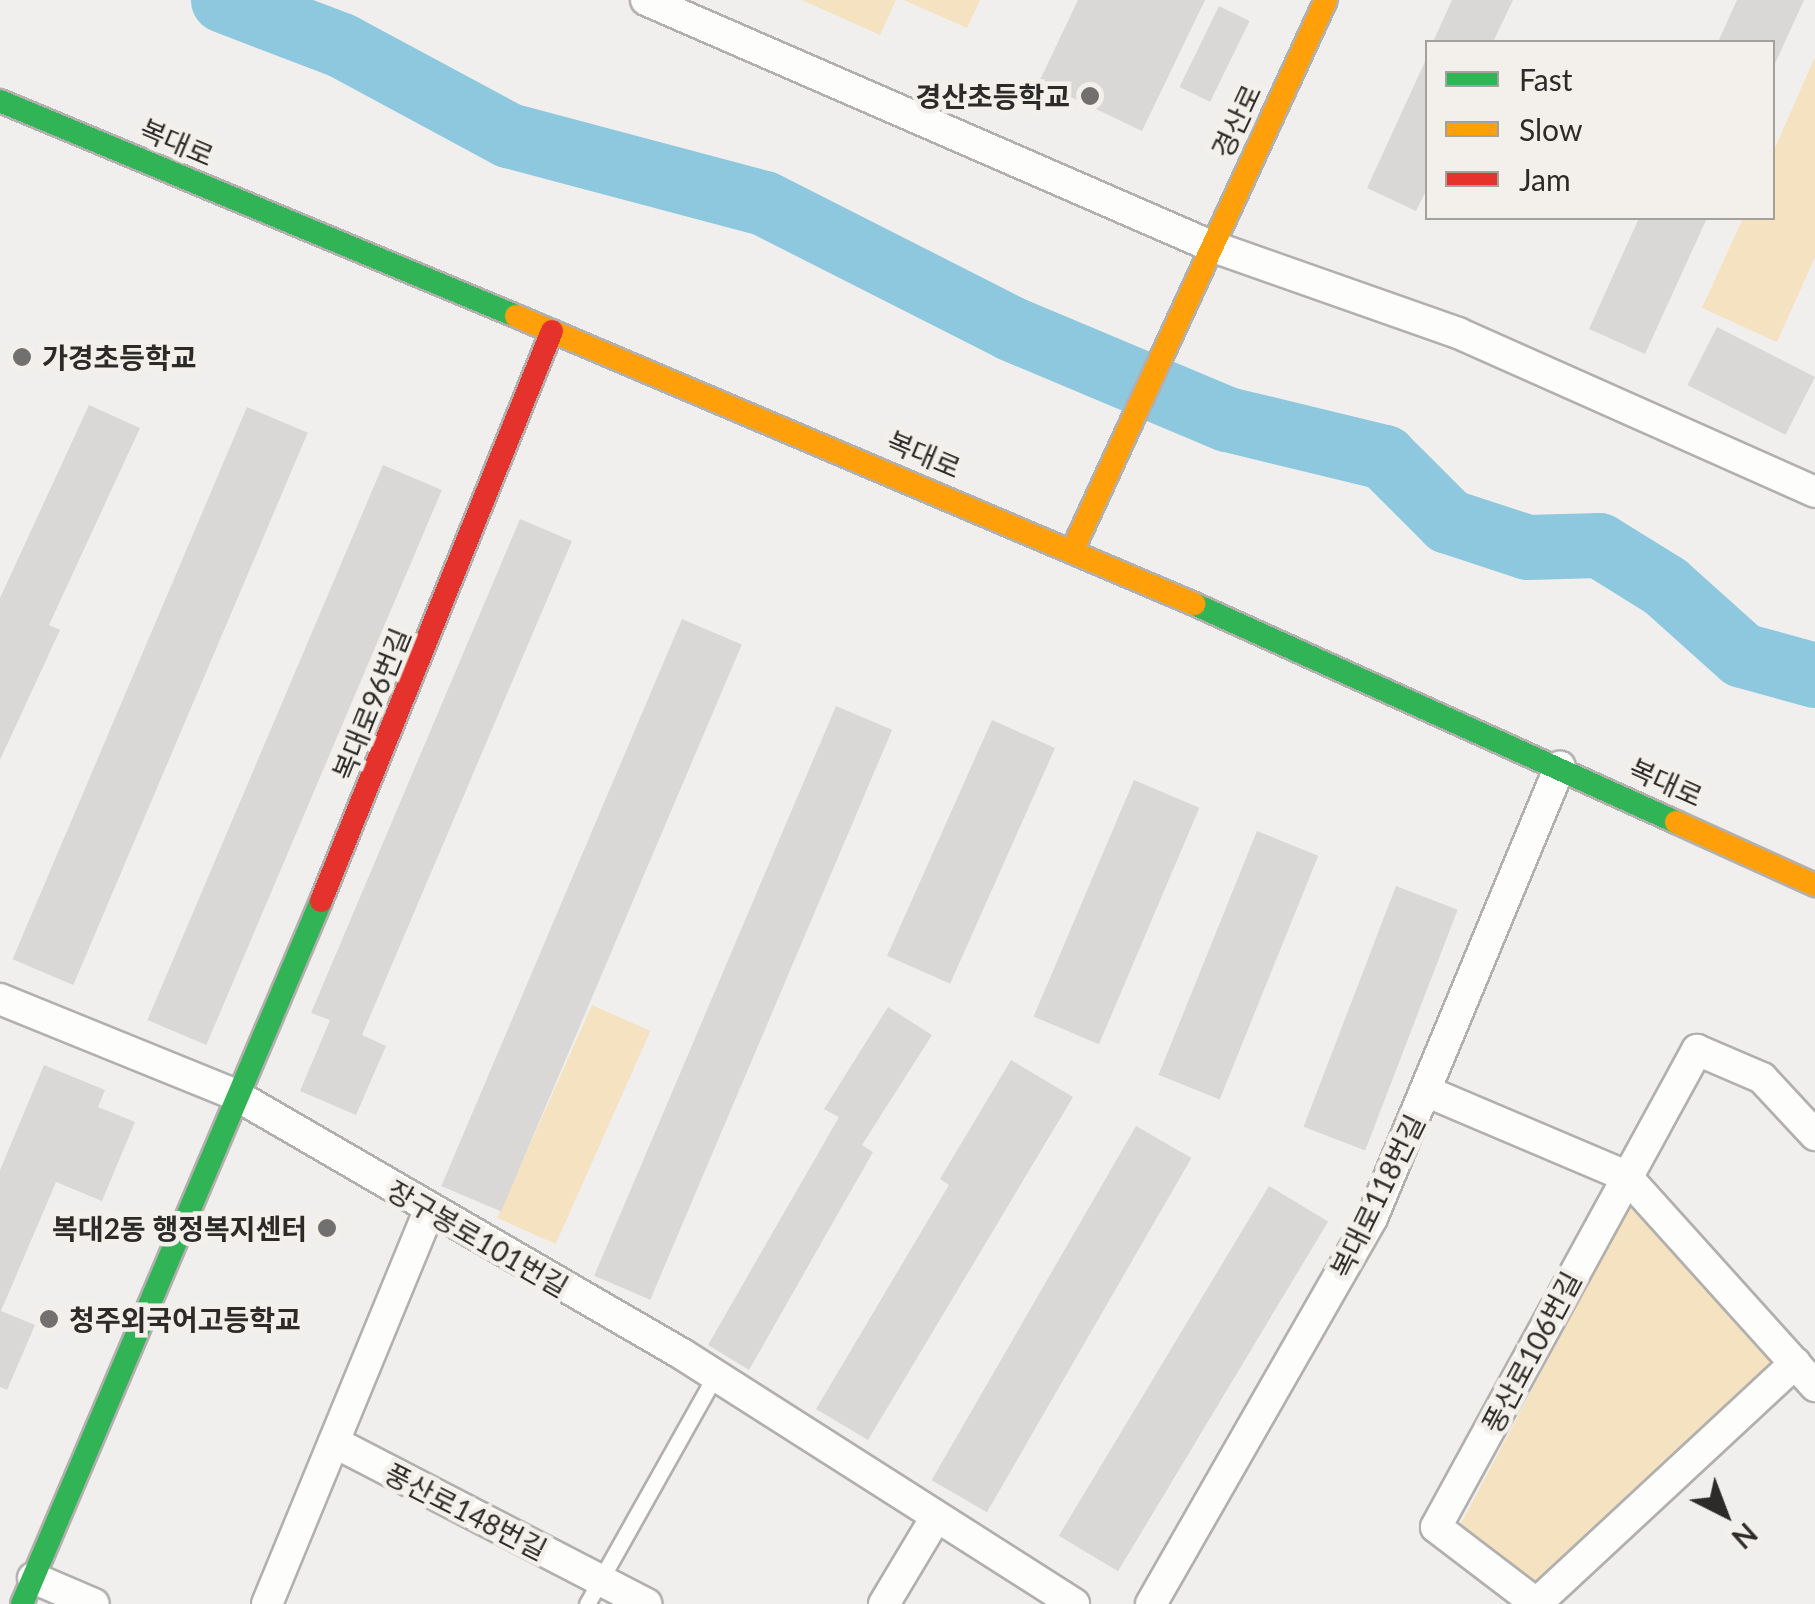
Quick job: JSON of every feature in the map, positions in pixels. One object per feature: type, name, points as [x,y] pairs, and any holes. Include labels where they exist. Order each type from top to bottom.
[{"type":"street","points":[[646,0],[1206,257],[1458,333],[1815,492]]},
{"type":"street","name":"경산로","points":[[1074,549],[1326,0]]},
{"type":"street","name":"복대로","points":[[0,100],[1074,549],[1815,885]]},
{"type":"street","name":"복대로96번길","points":[[27,1591],[241,1098],[552,331]]},
{"type":"street","name":"복대로118번길","points":[[1151,1604],[1372,1218],[1428,1092],[1560,767]]},
{"type":"street","name":"장구봉로101번길","points":[[0,999],[241,1098],[715,1376],[1074,1604]]},
{"type":"street","name":"풍산로106번길","points":[[1536,1604],[1436,1527],[1698,1050],[1762,1078],[1815,1135]]},
{"type":"street","points":[[1428,1092],[1626,1176],[1815,1386]]},
{"type":"street","points":[[267,1604],[429,1211]]},
{"type":"street","points":[[1536,1604],[1794,1362]]},
{"type":"street","name":"풍산로148번길","points":[[334,1442],[592,1592]]},
{"type":"street","points":[[884,1604],[936,1517]]},
{"type":"street","points":[[27,1591],[94,1604]]},
{"type":"street","points":[[592,1592],[646,1604]]},
{"type":"lane","points":[[592,1592],[715,1376]]},
{"type":"shaded area","points":[[802,0],[896,0],[880,35]]},
{"type":"shaded area","points":[[904,0],[980,0],[967,28]]},
{"type":"shaded area","points":[[1815,57],[1815,257],[1777,342],[1702,308],[1742,220],[1775,220],[1775,147]]},
{"type":"shaded area","points":[[592,1005],[650,1031],[556,1244],[497,1218]]},
{"type":"shaded area","points":[[1633,1200],[1773,1361],[1534,1583],[1459,1527]]},
{"type":"building","points":[[1078,0],[1205,0],[1142,131],[1039,82]]},
{"type":"building","points":[[1452,0],[1513,0],[1494,40],[1434,40]]},
{"type":"building","points":[[1737,0],[1804,0],[1775,63],[1775,40],[1719,40]]},
{"type":"building","points":[[1219,6],[1250,21],[1210,102],[1180,87]]},
{"type":"building","points":[[1425,62],[1425,193],[1416,211],[1367,188]]},
{"type":"building","points":[[1638,220],[1706,220],[1645,354],[1589,329]]},
{"type":"building","points":[[1717,327],[1815,377],[1786,435],[1687,385]]},
{"type":"building","points":[[89,405],[140,428],[49,625],[60,630],[0,760],[0,598]]},
{"type":"building","points":[[247,407],[308,433],[73,985],[13,959]]},
{"type":"building","points":[[383,465],[442,490],[206,1045],[147,1020]]},
{"type":"building","points":[[520,519],[572,541],[362,1035],[386,1046],[356,1115],[300,1091],[330,1020],[311,1013]]},
{"type":"building","points":[[682,619],[742,644],[501,1211],[441,1186]]},
{"type":"building","points":[[836,706],[892,730],[650,1300],[594,1276]]},
{"type":"building","points":[[992,720],[1055,748],[950,984],[887,956]]},
{"type":"building","points":[[1134,780],[1199,808],[1099,1044],[1034,1017]]},
{"type":"building","points":[[1257,831],[1318,856],[1220,1100],[1158,1075]]},
{"type":"building","points":[[1396,886],[1458,910],[1365,1151],[1304,1127]]},
{"type":"building","points":[[888,1007],[932,1035],[862,1145],[873,1152],[749,1370],[708,1345],[839,1117],[824,1109]]},
{"type":"building","points":[[1011,1060],[1073,1097],[868,1440],[816,1409],[949,1185],[940,1179]]},
{"type":"building","name":"청주외국어고등학교","points":[[44,1065],[105,1090],[98,1107],[135,1122],[102,1201],[56,1182],[1,1311],[35,1325],[7,1390],[0,1387],[0,1170]]},
{"type":"building","points":[[1136,1126],[1191,1158],[987,1512],[932,1480]]},
{"type":"building","points":[[1269,1186],[1328,1222],[1118,1571],[1059,1536]]},
{"type":"waterway","points":[[223,0],[341,45],[508,135],[764,203],[1010,328],[1227,419],[1384,457],[1448,521],[1527,547],[1599,545],[1665,586],[1742,655],[1815,675]]},
{"type":"traffic: fast","points":[[0,101],[516,316]]},
{"type":"traffic: fast","points":[[1194,604],[1676,822]]},
{"type":"traffic: fast","points":[[22,1604],[321,901]]},
{"type":"traffic: slow","points":[[1073,549],[1326,0]]},
{"type":"traffic: slow","points":[[516,316],[1194,604]]},
{"type":"traffic: slow","points":[[1676,822],[1815,885]]},
{"type":"traffic: jam","points":[[321,901],[552,331]]},
{"type":"place","name":"경산초등학교","points":[[1090,96]]},
{"type":"place","name":"가경초등학교","points":[[22,357]]},
{"type":"place","name":"복대2동 행정복지센터","points":[[327,1228]]},
{"type":"place","name":"청주외국어고등학교","points":[[49,1319]]}]
